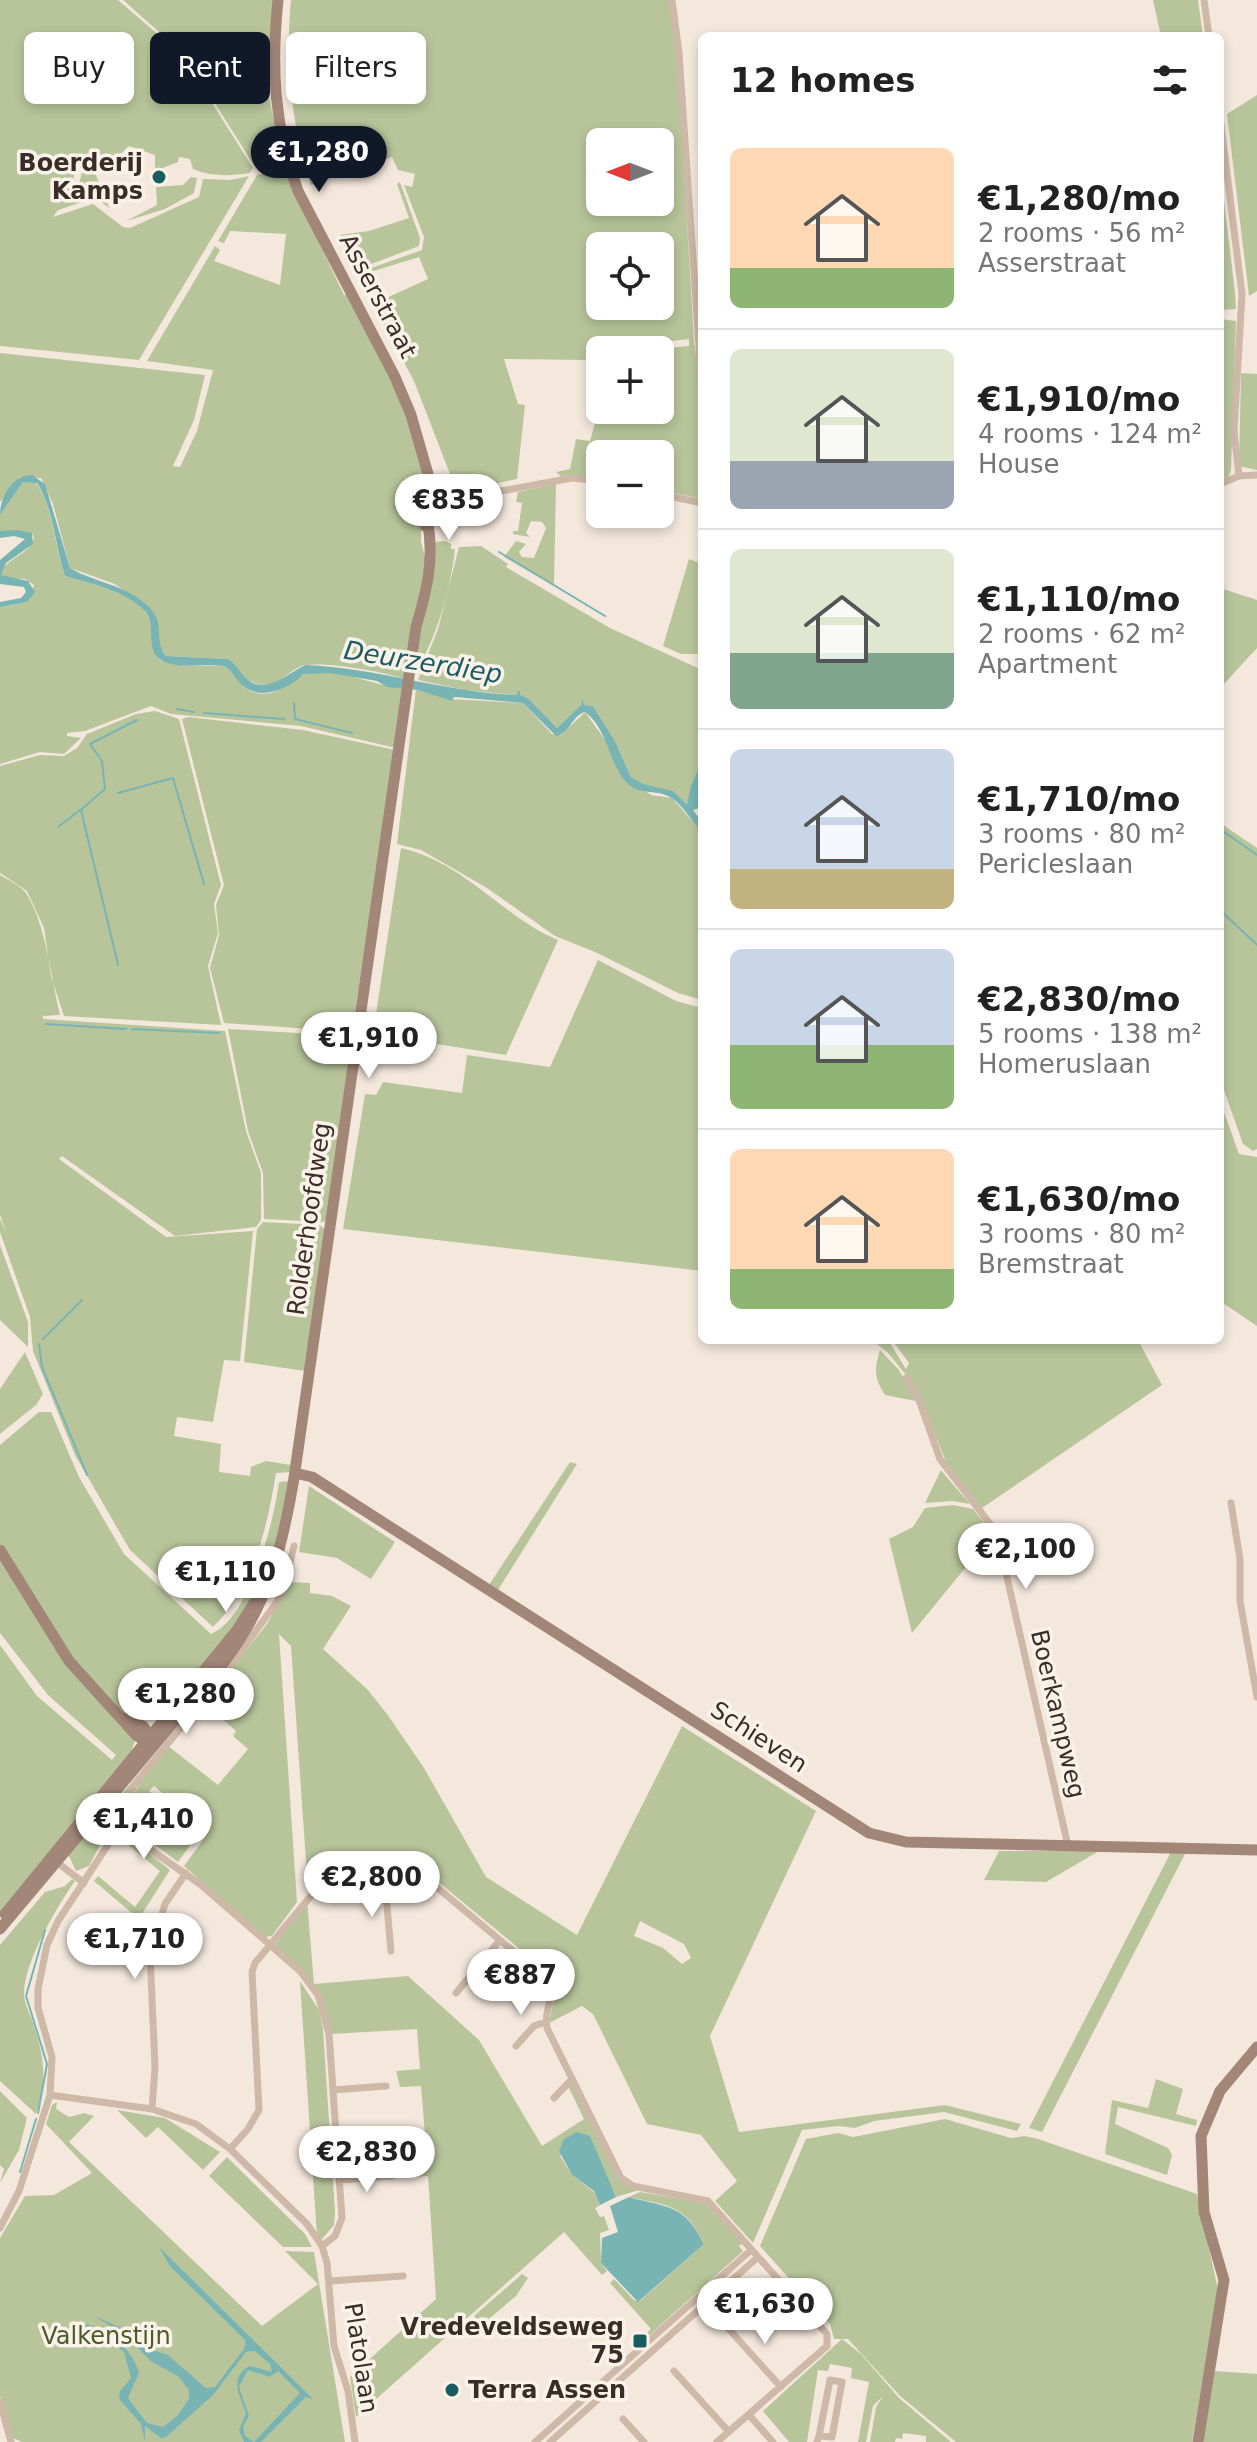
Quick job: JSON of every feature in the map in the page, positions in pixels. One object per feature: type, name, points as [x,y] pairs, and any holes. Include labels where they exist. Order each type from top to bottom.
[{"type":"main road","name":"Asserstraat","points":[[278,0],[273,86],[288,166],[395,377],[411,415],[432,496],[427,519],[432,542],[430,566],[410,671]]},
{"type":"main road","name":"Rolderhoofdweg","points":[[0,1926],[151,1741],[247,1631],[288,1543],[295,1473],[410,671]]},
{"type":"main road","name":"Schieven","points":[[295,1473],[312,1477],[869,1833],[906,1842],[1257,1850]]},
{"type":"main road","points":[[0,1550],[69,1661],[123,1718],[151,1741]]},
{"type":"main road","points":[[1198,2442],[1224,2280],[1204,2212],[1201,2136],[1220,2091],[1257,2047]]},
{"type":"street","points":[[672,0],[679,53],[698,332]]},
{"type":"street","points":[[1204,0],[1208,32]]},
{"type":"street","points":[[1224,149],[1242,294],[1234,431],[1239,476]]},
{"type":"street","points":[[1224,482],[1239,476],[1257,475]]},
{"type":"street","points":[[432,496],[458,499],[572,478],[586,480]]},
{"type":"street","points":[[674,497],[698,502]]},
{"type":"street","name":"Boerkampweg","points":[[906,1378],[919,1400],[940,1459],[997,1533],[1068,1846]]},
{"type":"street","points":[[1231,1503],[1240,1559],[1240,1601],[1257,1697]]},
{"type":"street","points":[[0,2228],[19,2191],[50,2095],[52,2057],[38,2008],[40,1968],[58,1921],[119,1828],[134,1785],[223,1676],[282,1595],[288,1580],[288,1543]]},
{"type":"street","points":[[270,1576],[288,1580]]},
{"type":"street","points":[[119,1828],[186,1873],[300,1971],[322,2004],[328,2027],[341,2225],[335,2236],[322,2246]]},
{"type":"street","points":[[54,1860],[84,1883]]},
{"type":"street","points":[[152,2109],[155,2067],[150,1953],[165,1904],[186,1873]]},
{"type":"street","points":[[385,1884],[391,1951]]},
{"type":"street","points":[[230,2149],[248,2129],[259,2110],[252,1972],[268,1945],[315,1891],[385,1884],[433,1884],[550,1982],[552,1994],[545,2022],[623,2181],[633,2186],[708,2201],[829,2339],[827,2346],[717,2442]]},
{"type":"street","points":[[456,1993],[500,1940]]},
{"type":"street","points":[[516,2046],[534,2026],[545,2022]]},
{"type":"street","points":[[554,2098],[572,2079]]},
{"type":"street","points":[[333,2090],[386,2086]]},
{"type":"street","name":"Platolaan","points":[[50,2095],[152,2109],[196,2124],[230,2149],[307,2224],[322,2246],[330,2281],[334,2346],[348,2391],[355,2442]]},
{"type":"street","points":[[340,2180],[392,2176]]},
{"type":"street","points":[[547,2440],[751,2250]]},
{"type":"street","points":[[535,2442],[547,2440],[758,2257]]},
{"type":"street","name":"Platolaan","points":[[330,2281],[403,2276]]},
{"type":"street","points":[[726,2326],[781,2387]]},
{"type":"street","points":[[674,2371],[729,2432]]},
{"type":"street","points":[[830,2380],[842,2382],[832,2437],[818,2439],[830,2380]]},
{"type":"street","points":[[0,2402],[11,2442]]},
{"type":"street","points":[[749,2415],[773,2442]]},
{"type":"street","points":[[623,2419],[644,2442]]},
{"type":"green space","points":[[0,0],[118,0],[155,32],[150,32],[150,104],[213,104],[253,168],[250,173],[214,175],[193,169],[190,159],[179,157],[178,162],[155,171],[155,155],[129,146],[102,172],[90,160],[85,165],[96,175],[109,208],[79,184],[84,165],[79,162],[72,182],[88,200],[58,210],[53,217],[93,204],[123,227],[130,228],[199,197],[203,179],[230,180],[249,176],[139,360],[0,346]]},
{"type":"green space","points":[[123,0],[273,0],[270,72],[270,32],[159,32]]},
{"type":"green space","points":[[291,0],[670,0],[677,51],[698,370],[698,498],[674,493],[674,440],[590,440],[595,424],[674,424],[674,347],[689,346],[689,339],[674,341],[674,336],[586,336],[586,360],[504,359],[518,404],[525,405],[517,479],[457,492],[414,381],[373,304],[428,279],[419,257],[364,274],[363,271],[422,250],[424,237],[404,185],[412,187],[415,174],[398,170],[392,157],[311,185],[292,104],[426,104],[426,32],[289,32]]},
{"type":"green space","points":[[1153,0],[1198,0],[1202,32],[1160,32]]},
{"type":"green space","points":[[1257,95],[1257,291],[1249,296],[1227,114]]},
{"type":"green space","points":[[270,101],[282,163],[262,170],[255,167],[215,104],[270,104]]},
{"type":"green space","points":[[284,169],[344,295],[349,294],[398,389],[428,489],[421,516],[421,542],[426,560],[404,679],[351,667],[308,665],[299,667],[274,683],[262,685],[247,678],[228,659],[166,656],[160,649],[152,611],[115,584],[70,568],[53,504],[41,478],[20,477],[0,502],[0,353],[205,375],[194,420],[173,466],[180,467],[197,431],[213,370],[147,361],[215,246],[220,250],[214,261],[280,285],[286,234],[230,231],[224,243],[218,241],[257,175]]},
{"type":"green space","points":[[191,177],[197,178],[194,193],[165,209],[126,221],[157,205],[156,187],[183,185]]},
{"type":"green space","points":[[400,182],[420,238],[419,246],[358,269],[340,235],[369,231],[409,218],[397,184]]},
{"type":"green space","points":[[1224,201],[1235,292],[1236,309],[1224,310]]},
{"type":"green space","points":[[1224,320],[1236,321],[1229,476],[1224,478]]},
{"type":"green space","points":[[1241,373],[1257,374],[1257,470],[1239,466]]},
{"type":"green space","points":[[576,439],[586,440],[586,478],[563,478],[556,472],[570,469]]},
{"type":"green space","points":[[34,481],[49,512],[65,576],[112,590],[143,609],[151,624],[154,650],[160,660],[184,666],[224,666],[246,688],[256,693],[273,692],[302,675],[319,672],[344,674],[403,688],[396,748],[301,726],[171,714],[151,706],[85,731],[67,733],[67,736],[81,738],[64,754],[40,752],[0,764],[0,607],[27,602],[34,585],[25,579],[3,578],[0,573],[28,548],[34,538],[32,533],[0,531],[0,515],[23,482]]},
{"type":"green space","points":[[556,484],[554,586],[504,557],[516,541],[526,544],[519,552],[522,557],[534,558],[546,528],[542,522],[531,521],[526,533],[530,537],[513,534],[513,531],[518,531],[522,503],[516,502],[518,492]]},
{"type":"green space","points":[[434,542],[451,544],[451,549],[455,549],[450,581],[435,632],[413,675]]},
{"type":"green space","points":[[481,546],[508,564],[506,567],[610,628],[698,668],[698,770],[691,785],[689,804],[685,805],[677,795],[639,783],[631,777],[615,741],[593,706],[584,705],[582,696],[581,705],[557,728],[529,699],[520,696],[520,689],[516,695],[465,690],[418,680],[438,629],[459,547]]},
{"type":"green space","points":[[689,559],[698,562],[698,654],[681,654],[663,646]]},
{"type":"green space","points":[[1224,589],[1257,600],[1257,648],[1224,684]]},
{"type":"green space","points":[[416,689],[448,699],[523,703],[552,734],[561,735],[585,712],[611,748],[619,772],[651,795],[672,798],[698,827],[698,999],[678,993],[555,936],[487,888],[421,850],[397,844]]},
{"type":"green space","points":[[155,711],[179,719],[221,885],[214,904],[218,933],[208,966],[221,1025],[64,1016],[51,976],[44,928],[27,891],[0,873],[0,766],[40,755],[64,756],[77,748],[87,734],[136,714]]},
{"type":"green space","points":[[189,717],[303,730],[395,750],[352,1032],[224,1023],[210,968],[219,935],[216,905],[224,885],[182,719]]},
{"type":"green space","points":[[1224,826],[1257,848],[1257,1149],[1253,1151],[1243,1144],[1224,1090]]},
{"type":"green space","points":[[401,848],[445,865],[538,930],[558,940],[506,1055],[373,1034]]},
{"type":"green space","points":[[0,875],[26,893],[43,935],[60,1015],[43,1016],[43,1019],[225,1031],[246,1131],[261,1173],[261,1220],[256,1227],[175,1236],[62,1156],[59,1159],[166,1237],[253,1231],[240,1361],[224,1360],[213,1422],[177,1417],[174,1436],[221,1444],[219,1472],[250,1476],[251,1467],[266,1461],[291,1465],[291,1472],[276,1473],[263,1535],[249,1575],[227,1611],[213,1627],[130,1550],[75,1455],[33,1351],[30,1317],[0,1232],[0,1219],[6,1232],[0,1215]]},
{"type":"green space","points":[[598,960],[676,1001],[698,1007],[698,1271],[343,1229],[365,1094],[376,1095],[383,1082],[462,1093],[467,1055],[550,1067]]},
{"type":"green space","points":[[228,1029],[350,1036],[353,1040],[327,1220],[264,1219],[263,1173],[248,1131]]},
{"type":"green space","points":[[1224,1112],[1239,1154],[1257,1157],[1257,1326],[1224,1304]]},
{"type":"green space","points":[[263,1222],[319,1225],[326,1230],[305,1371],[244,1362],[257,1229]]},
{"type":"green space","points":[[0,1245],[28,1322],[28,1347],[0,1320]]},
{"type":"green space","points":[[877,1344],[890,1344],[906,1369],[909,1363],[895,1344],[1140,1344],[1162,1385],[982,1508],[947,1464],[915,1386]]},
{"type":"green space","points":[[880,1350],[899,1370],[916,1401],[885,1395],[876,1374]]},
{"type":"green space","points":[[25,1352],[43,1394],[36,1405],[0,1434],[0,1389]]},
{"type":"green space","points":[[39,1412],[51,1412],[79,1477],[124,1554],[211,1634],[225,1624],[248,1589],[266,1543],[279,1482],[289,1481],[274,1550],[257,1589],[235,1627],[161,1718],[142,1720],[122,1711],[103,1695],[67,1651],[2,1549],[0,1445]]},
{"type":"green space","points":[[570,1462],[577,1464],[498,1590],[489,1585]]},
{"type":"green space","points":[[941,1470],[970,1504],[953,1501],[925,1503]]},
{"type":"green space","points":[[309,1486],[395,1542],[371,1579],[337,1558],[299,1552]]},
{"type":"green space","points":[[953,1505],[973,1509],[993,1534],[912,1633],[889,1539],[913,1527],[925,1508]]},
{"type":"green space","points":[[0,1557],[61,1658],[135,1741],[130,1755],[0,1915],[0,1645],[37,1696],[112,1760],[116,1755],[48,1695],[0,1633]]},
{"type":"green space","points":[[290,1582],[310,1583],[310,1593],[332,1596],[351,1606],[323,1649],[368,1690],[387,1714],[424,1768],[486,1877],[577,1935],[682,1726],[816,1811],[710,2036],[739,2132],[945,2105],[1021,2124],[1017,2131],[944,2112],[874,2121],[855,2128],[839,2126],[802,2130],[753,2243],[715,2201],[737,2181],[701,2135],[647,2124],[593,2014],[582,2006],[549,2023],[555,1993],[549,1973],[430,1875],[315,1881],[308,1890],[291,1646],[279,1634],[297,1902],[272,1936],[265,1937],[184,1866],[206,1836],[198,1822],[154,1786],[149,1791],[199,1833],[178,1862],[125,1822],[139,1783],[168,1746],[218,1785],[248,1749],[233,1736],[236,1731],[204,1703],[267,1624]],"holes":[[[640,1921],[684,1944],[691,1958],[682,1964],[663,1948],[634,1936]]]},
{"type":"green space","points":[[135,1779],[89,1866],[76,1871],[68,1854]]},
{"type":"green space","points":[[120,1830],[170,1870],[140,1917],[141,1961],[115,1940],[133,1914],[94,1881],[98,1876],[135,1907],[160,1871],[116,1835]]},
{"type":"green space","points":[[999,1851],[1099,1851],[1046,1882],[984,1880]]},
{"type":"green space","points":[[1171,1852],[1186,1852],[1042,2132],[1029,2128]]},
{"type":"green space","points":[[72,1879],[75,1881],[43,1935],[25,1981],[25,2001],[37,2035],[43,2068],[36,2114],[0,2081],[0,1945],[45,1892],[65,1886]]},
{"type":"green space","points":[[307,1900],[314,1984],[408,1976],[479,2040],[542,2146],[584,2119],[568,2086],[572,2086],[618,2179],[639,2190],[616,2197],[592,2141],[560,2156],[572,2175],[594,2192],[600,2205],[595,2208],[600,2217],[604,2216],[609,2230],[600,2233],[601,2263],[607,2271],[602,2275],[564,2232],[356,2417],[350,2377],[436,2299],[428,2176],[410,2177],[403,2170],[403,2161],[427,2159],[421,2086],[400,2087],[396,2071],[420,2069],[417,2029],[332,2034],[320,1993],[275,1945]]},
{"type":"green space","points":[[300,1981],[319,2010],[323,2029],[335,2213],[334,2225],[322,2239],[317,2237]]},
{"type":"green space","points":[[1156,2079],[1183,2089],[1176,2114],[1197,2120],[1196,2126],[1118,2107],[1115,2124],[1168,2148],[1172,2155],[1167,2175],[1105,2154],[1112,2100],[1148,2108]]},
{"type":"green space","points":[[0,2091],[27,2118],[19,2150],[0,2183],[4,2169],[0,2165]]},
{"type":"green space","name":"Valkenstijn","points":[[57,2102],[56,2109],[69,2117],[84,2113],[94,2116],[69,2142],[262,2326],[318,2284],[285,2251],[314,2252],[345,2442],[22,2442],[13,2438],[0,2396],[0,2238],[25,2196],[54,2195],[92,2173],[46,2124],[52,2105]]},
{"type":"green space","points":[[117,2110],[165,2118],[220,2152],[203,2170],[158,2127],[146,2138]]},
{"type":"green space","points":[[945,2119],[1011,2138],[1025,2136],[1038,2139],[1197,2194],[1218,2290],[1192,2442],[956,2442],[900,2396],[848,2339],[834,2339],[830,2324],[760,2246],[806,2139],[838,2133],[853,2137]]},
{"type":"green space","points":[[227,2157],[305,2234],[312,2247],[283,2247],[209,2176]]},
{"type":"green space","points":[[640,2192],[705,2203],[743,2243],[739,2246],[743,2251],[644,2340],[642,2338],[651,2329],[610,2283],[614,2279],[634,2300],[640,2301],[704,2244],[682,2214],[665,2205],[629,2197]]},
{"type":"green space","points":[[522,2274],[528,2278],[516,2296],[482,2325],[474,2316]]},
{"type":"green space","points":[[842,2339],[861,2354],[899,2398],[951,2442],[926,2442],[926,2436],[903,2433],[902,2439],[896,2438],[895,2442],[870,2442],[876,2407],[883,2396],[873,2406],[866,2442],[858,2442],[869,2382],[851,2378],[852,2368],[830,2364],[828,2371],[818,2370],[807,2442],[789,2442],[763,2411]]},
{"type":"green space","points":[[1215,2371],[1257,2374],[1257,2442],[1203,2442]]},
{"type":"water","points":[[32,475],[45,484],[70,568],[136,596],[145,604],[157,618],[161,646],[166,656],[228,659],[246,678],[261,685],[277,681],[306,665],[489,693],[516,695],[520,689],[520,695],[529,699],[557,728],[581,705],[582,696],[584,705],[593,706],[615,741],[631,777],[643,784],[673,791],[687,805],[698,770],[698,808],[693,810],[698,817],[698,827],[673,799],[631,787],[626,782],[599,727],[585,712],[565,732],[556,736],[523,703],[454,697],[452,701],[418,690],[387,687],[377,681],[330,673],[303,674],[284,688],[261,693],[243,686],[224,666],[177,665],[163,661],[157,657],[152,645],[149,617],[137,604],[118,593],[65,576],[51,516],[37,483],[23,482],[0,515],[8,488],[25,476]]},
{"type":"water","points":[[0,531],[32,533],[33,544],[6,563],[1,575],[28,581],[35,592],[27,602],[0,607],[0,602],[21,598],[26,592],[24,587],[0,584],[0,560],[25,539],[14,536],[0,538]]},
{"type":"water","points":[[577,2132],[590,2136],[616,2197],[600,2205],[594,2191],[572,2175],[559,2151],[564,2139]]},
{"type":"water","points":[[629,2197],[665,2206],[682,2214],[704,2244],[638,2302],[601,2263],[602,2238],[618,2232],[610,2206]]},
{"type":"water","points":[[159,2247],[313,2399],[306,2397],[261,2442],[254,2442],[244,2442],[239,2430],[246,2413],[239,2394],[237,2381],[239,2376],[250,2366],[272,2372],[270,2364],[255,2351],[246,2352],[213,2395],[166,2437],[161,2438],[145,2426],[145,2442],[141,2424],[119,2399],[120,2391],[131,2378],[124,2352],[98,2332],[77,2335],[87,2324],[112,2336],[126,2349],[139,2373],[128,2398],[147,2423],[163,2427],[177,2416],[189,2399],[189,2390],[178,2376],[152,2362],[124,2334],[92,2315],[121,2328],[140,2346],[168,2355],[206,2388],[215,2387],[244,2349],[246,2341],[170,2266]],"holes":[[[248,2370],[270,2377],[278,2371],[300,2393],[254,2442],[245,2436],[243,2426],[249,2416],[239,2387]]]},
{"type":"waterway","points":[[499,552],[605,616]]},
{"type":"waterway","points":[[294,703],[295,719],[352,733]]},
{"type":"waterway","points":[[177,709],[194,712]]},
{"type":"waterway","points":[[204,713],[284,719]]},
{"type":"waterway","points":[[118,965],[81,810],[105,789],[102,761],[90,744],[137,720]]},
{"type":"waterway","points":[[118,793],[173,778],[204,884]]},
{"type":"waterway","points":[[58,827],[80,810]]},
{"type":"waterway","points":[[1224,832],[1257,855]]},
{"type":"waterway","points":[[1224,914],[1257,945]]},
{"type":"waterway","points":[[46,1024],[126,1029]]},
{"type":"waterway","points":[[132,1029],[219,1033]]},
{"type":"waterway","points":[[43,1339],[82,1300]]},
{"type":"waterway","points":[[39,1344],[42,1367],[87,1475]]},
{"type":"waterway","points":[[38,2113],[47,2064],[26,1996],[45,1930]]},
{"type":"waterway","points":[[20,2172],[36,2119]]},
{"type":"place","name":"Boerderij Kamps","points":[[159,177]]},
{"type":"place","name":"Vredeveldseweg 75","points":[[640,2341]]},
{"type":"place","name":"Terra Assen","points":[[452,2390]]},
{"type":"water label","name":"Deurzerdiep","points":[[423,662]]}]
